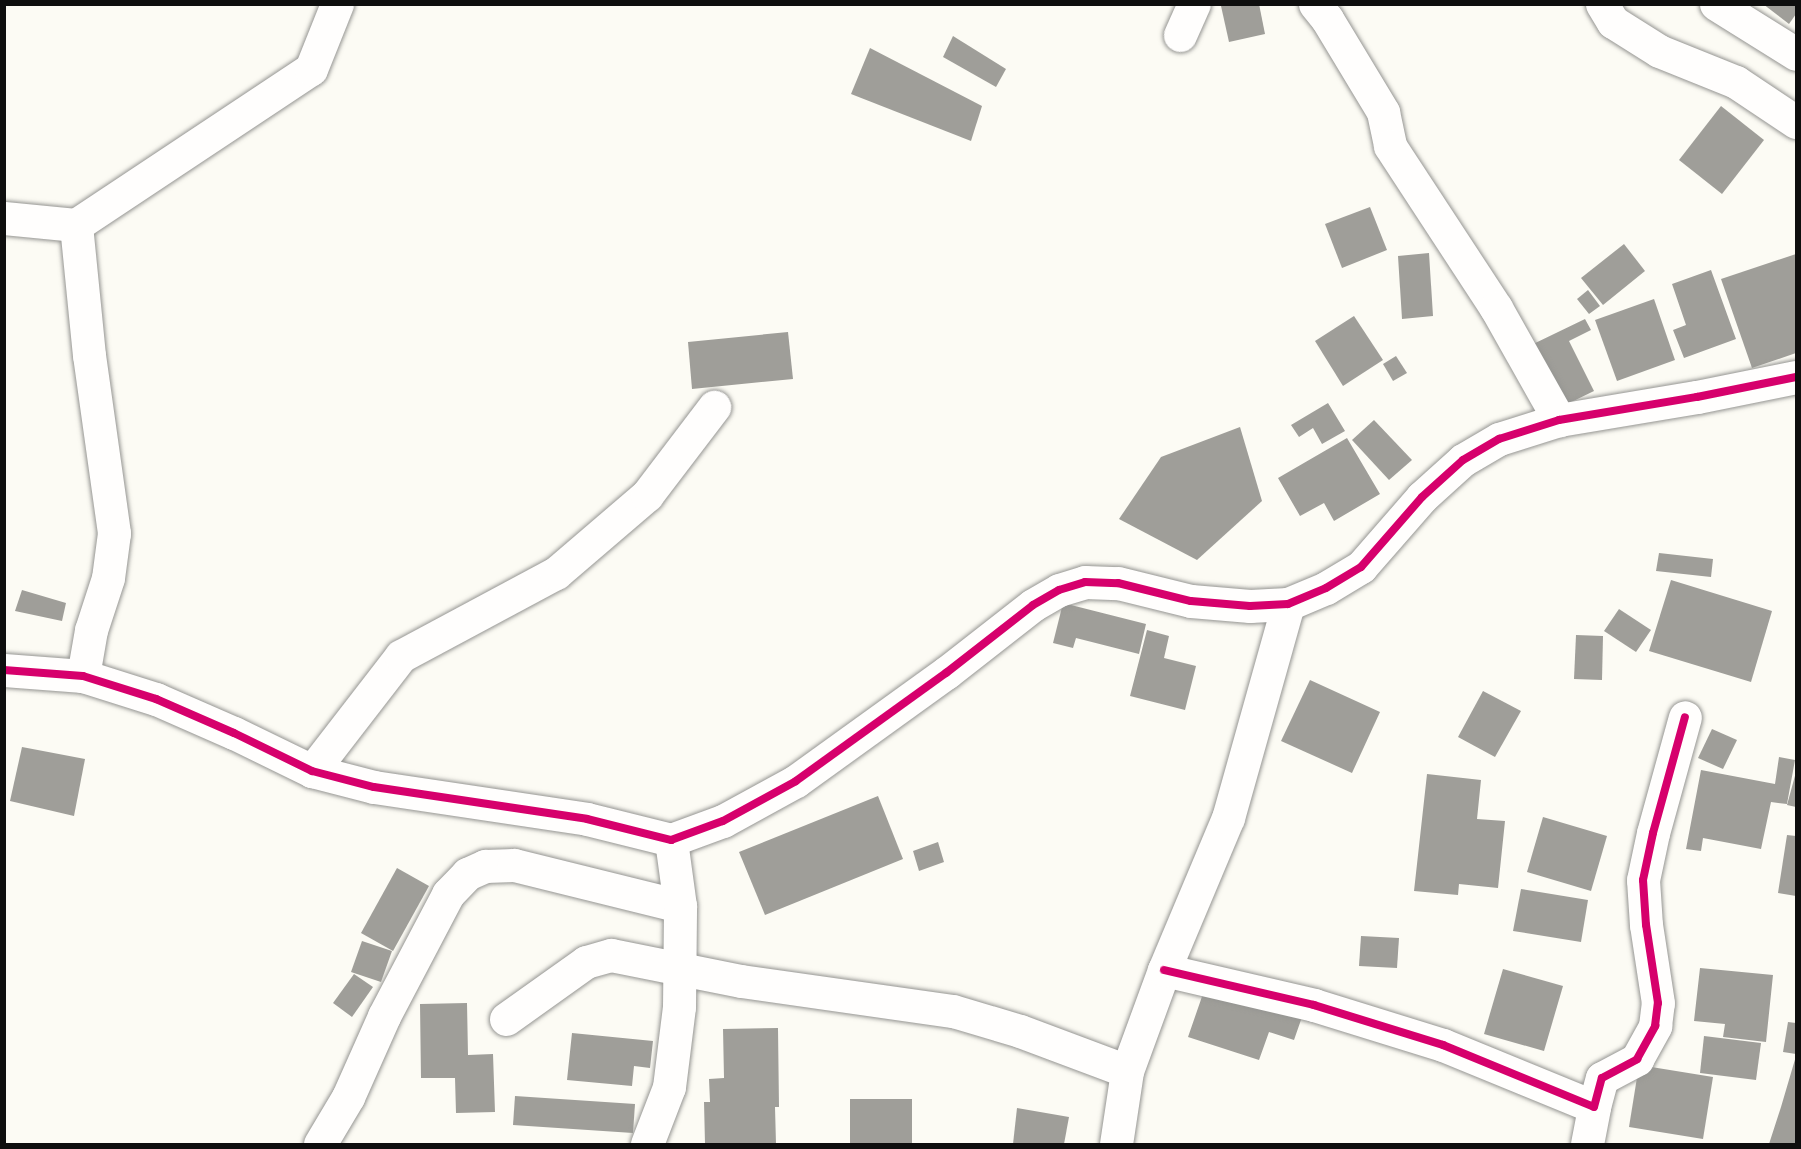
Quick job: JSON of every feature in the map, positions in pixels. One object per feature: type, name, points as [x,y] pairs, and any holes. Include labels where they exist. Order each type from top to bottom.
[{"type":"street","points":[[4,218],[76,225],[311,69],[337,4]]},
{"type":"street","points":[[1180,35],[1194,4]]},
{"type":"street","points":[[1315,4],[1328,19],[1383,112],[1390,146],[1496,308],[1559,420]]},
{"type":"street","points":[[1602,4],[1613,22],[1659,51],[1736,82],[1797,122]]},
{"type":"street","points":[[1716,4],[1797,54]]},
{"type":"street","points":[[76,225],[89,355],[114,533],[108,578],[91,630],[83,676]]},
{"type":"street","points":[[4,670],[83,676],[156,699],[234,733],[312,771],[374,787],[587,819],[671,840],[723,821],[796,782],[946,673],[1033,604],[1059,590],[1085,582],[1118,583],[1191,601],[1250,606],[1288,604],[1326,588],[1361,567],[1422,497],[1463,460],[1499,439],[1559,420],[1797,377]]},
{"type":"street","points":[[312,771],[401,656],[556,573],[647,495],[714,407]]},
{"type":"street","points":[[1116,1144],[1127,1071],[1164,970],[1228,818],[1288,604]]},
{"type":"street","points":[[1587,1144],[1602,1078],[1637,1059],[1655,1026],[1658,1004],[1646,925],[1643,880],[1653,833],[1685,717]]},
{"type":"street","points":[[647,1144],[669,1088],[681,967],[680,906],[671,840]]},
{"type":"street","points":[[320,1144],[348,1097],[384,1016],[448,894],[467,874],[485,866],[514,865],[680,906]]},
{"type":"street","points":[[506,1020],[586,962],[597,957],[611,955],[795,990],[953,1011],[1020,1031],[1127,1071]]},
{"type":"street","points":[[1164,970],[1314,1005],[1443,1045],[1594,1107]]},
{"type":"building","points":[[1259,4],[1265,34],[1229,42],[1221,6]]},
{"type":"building","points":[[1763,4],[1796,4],[1796,14],[1789,24]]},
{"type":"building","points":[[953,36],[1006,69],[996,87],[943,57]]},
{"type":"building","points":[[870,48],[982,106],[971,141],[851,94]]},
{"type":"building","points":[[1721,106],[1764,140],[1722,194],[1679,160]]},
{"type":"building","points":[[1370,207],[1387,250],[1342,268],[1325,224]]},
{"type":"building","points":[[1624,244],[1645,271],[1603,305],[1581,278]]},
{"type":"building","points":[[1429,253],[1433,316],[1402,319],[1398,256]]},
{"type":"building","points":[[1796,254],[1796,353],[1752,368],[1721,279]]},
{"type":"building","points":[[1711,270],[1736,339],[1684,358],[1673,330],[1686,325],[1672,284]]},
{"type":"building","points":[[1588,290],[1600,306],[1589,314],[1577,299]]},
{"type":"building","points":[[1654,299],[1675,360],[1617,381],[1595,320]]},
{"type":"building","points":[[1354,316],[1383,360],[1343,386],[1315,341]]},
{"type":"building","points":[[1585,319],[1591,330],[1569,341],[1594,391],[1557,409],[1527,347]]},
{"type":"building","points":[[788,332],[793,379],[692,389],[688,342]]},
{"type":"building","points":[[1396,356],[1407,373],[1393,381],[1383,364]]},
{"type":"building","points":[[1328,403],[1345,431],[1322,444],[1313,428],[1299,437],[1291,425]]},
{"type":"building","points":[[1374,420],[1412,460],[1389,480],[1352,440]]},
{"type":"building","points":[[1240,427],[1262,501],[1197,560],[1119,519],[1161,457]]},
{"type":"building","points":[[1347,438],[1380,494],[1334,521],[1324,503],[1300,516],[1278,478]]},
{"type":"building","points":[[1659,553],[1713,559],[1711,577],[1656,571]]},
{"type":"building","points":[[1671,580],[1772,611],[1751,682],[1649,651]]},
{"type":"building","points":[[22,590],[66,603],[62,621],[15,611]]},
{"type":"building","points":[[1063,603],[1146,624],[1139,654],[1076,638],[1073,648],[1053,643]]},
{"type":"building","points":[[1619,609],[1651,630],[1636,652],[1604,631]]},
{"type":"building","points":[[1147,630],[1169,636],[1164,658],[1196,666],[1185,710],[1130,696]]},
{"type":"building","points":[[1576,635],[1603,636],[1602,680],[1574,679]]},
{"type":"building","points":[[1310,680],[1380,712],[1352,773],[1281,741]]},
{"type":"building","points":[[1483,691],[1521,711],[1495,757],[1458,737]]},
{"type":"building","points":[[1712,729],[1737,740],[1723,769],[1698,758]]},
{"type":"building","points":[[22,747],[85,759],[74,816],[10,801]]},
{"type":"building","points":[[1779,757],[1795,760],[1787,804],[1771,802],[1761,849],[1703,838],[1701,851],[1686,849],[1701,770],[1775,784]]},
{"type":"building","points":[[1796,772],[1796,807],[1787,805]]},
{"type":"building","points":[[1427,774],[1481,780],[1477,819],[1505,821],[1498,888],[1459,884],[1458,895],[1414,891]]},
{"type":"building","points":[[878,796],[903,859],[765,915],[739,852]]},
{"type":"building","points":[[1543,817],[1607,836],[1591,891],[1527,872]]},
{"type":"building","points":[[1787,835],[1796,836],[1796,896],[1778,893]]},
{"type":"building","points":[[938,842],[944,862],[919,871],[913,851]]},
{"type":"building","points":[[397,868],[429,886],[393,951],[361,933]]},
{"type":"building","points":[[1521,889],[1588,900],[1581,942],[1513,931]]},
{"type":"building","points":[[1361,936],[1399,938],[1397,968],[1359,966]]},
{"type":"building","points":[[362,941],[392,951],[381,982],[351,972]]},
{"type":"building","points":[[1700,968],[1773,975],[1766,1042],[1723,1037],[1725,1024],[1694,1021]]},
{"type":"building","points":[[1503,969],[1563,986],[1544,1051],[1484,1034]]},
{"type":"building","points":[[354,974],[373,987],[352,1017],[333,1003]]},
{"type":"building","points":[[1206,985],[1302,1017],[1294,1040],[1269,1032],[1259,1060],[1188,1037]]},
{"type":"building","points":[[467,1003],[468,1055],[493,1054],[495,1112],[456,1113],[455,1078],[421,1078],[420,1004]]},
{"type":"building","points":[[1788,1022],[1796,1023],[1796,1054],[1783,1052]]},
{"type":"building","points":[[778,1028],[779,1107],[775,1107],[776,1144],[705,1144],[704,1102],[710,1102],[709,1079],[724,1078],[723,1029]]},
{"type":"building","points":[[572,1033],[653,1041],[650,1068],[634,1066],[632,1086],[567,1080]]},
{"type":"building","points":[[1704,1036],[1761,1043],[1756,1080],[1700,1073]]},
{"type":"building","points":[[1796,1056],[1796,1144],[1769,1144],[1781,1107]]},
{"type":"building","points":[[1639,1065],[1713,1077],[1703,1139],[1629,1127]]},
{"type":"building","points":[[515,1096],[635,1104],[633,1133],[513,1125]]},
{"type":"building","points":[[850,1099],[912,1099],[912,1144],[850,1144]]},
{"type":"building","points":[[1017,1108],[1069,1117],[1064,1144],[1013,1144]]},
{"type":"cycle path","points":[[4,670],[83,676],[156,699],[234,733],[312,771],[374,787],[587,819],[671,840],[723,821],[796,781],[946,673],[1033,605],[1059,590],[1085,582],[1118,583],[1191,601],[1250,606],[1288,604],[1326,588],[1361,567],[1422,497],[1463,460],[1499,439],[1559,420],[1697,397],[1796,377]]},
{"type":"cycle path","points":[[1164,970],[1314,1005],[1443,1045],[1594,1107],[1602,1078],[1637,1059],[1655,1026],[1658,1003],[1646,925],[1643,880],[1653,833],[1685,717]]}]
